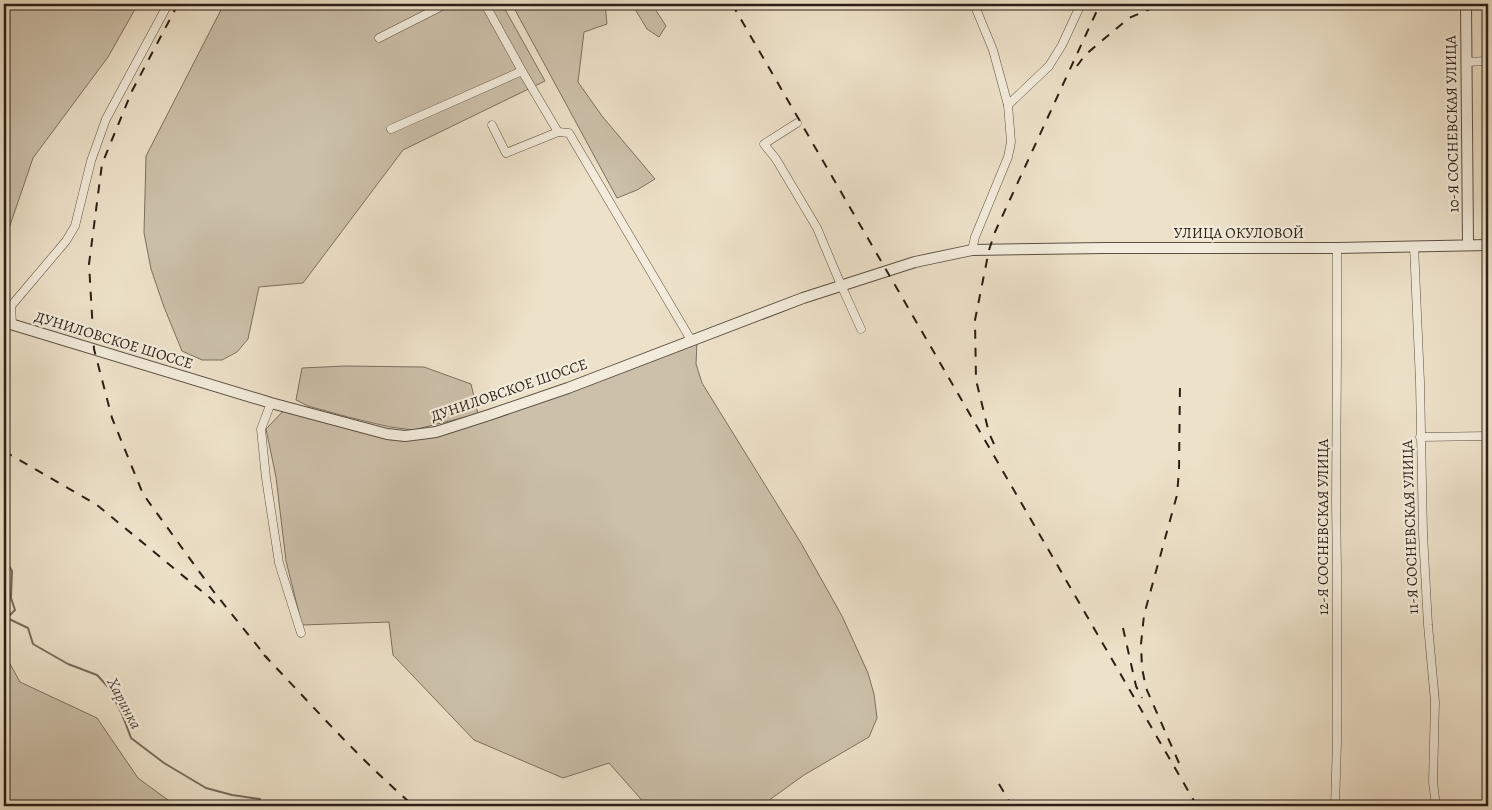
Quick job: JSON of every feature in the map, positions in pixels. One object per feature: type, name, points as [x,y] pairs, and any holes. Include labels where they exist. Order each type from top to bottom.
[{"type":"street","points":[[8,323],[11,306],[66,241],[75,226],[91,161],[106,119],[168,4]]},
{"type":"street","points":[[379,38],[446,4]]},
{"type":"street","points":[[485,4],[558,132]]},
{"type":"street","points":[[972,250],[975,237],[1008,157],[1011,142],[1008,105],[993,50],[974,4]]},
{"type":"street","points":[[1008,105],[1049,66],[1062,45],[1081,4]]},
{"type":"street","name":"10-Я СОСНЕВСКАЯ УЛИЦА","points":[[1466,4],[1468,245]]},
{"type":"street","points":[[1466,62],[1488,61]]},
{"type":"street","points":[[391,129],[522,71]]},
{"type":"street","points":[[798,123],[764,144],[776,159],[817,228],[861,329]]},
{"type":"street","points":[[492,125],[506,152],[558,132],[569,133],[691,340]]},
{"type":"street","name":"УЛИЦА ОКУЛОВОЙ","points":[[989,250],[1336,248],[1488,244]]},
{"type":"street","name":"11-Я СОСНЕВСКАЯ УЛИЦА","points":[[1414,246],[1420,382],[1423,534],[1435,702],[1433,782],[1436,806]]},
{"type":"street","name":"12-Я СОСНЕВСКАЯ УЛИЦА","points":[[1336,248],[1336,806]]},
{"type":"street","name":"ДУНИЛОВСКОЕ ШОССЕ","points":[[8,323],[271,403],[387,434],[406,436],[452,427],[568,388],[759,314],[841,285],[915,262],[972,250],[989,250]]},
{"type":"street","points":[[271,403],[261,429],[266,478],[280,563],[302,632]]},
{"type":"street","points":[[1420,437],[1488,436]]},
{"type":"shaded area","points":[[4,4],[138,4],[108,57],[33,158],[4,243]]},
{"type":"shaded area","points":[[224,4],[502,4],[545,81],[403,150],[303,283],[259,287],[248,339],[237,352],[222,360],[202,360],[182,351],[151,269],[144,233],[146,156]]},
{"type":"shaded area","points":[[514,4],[605,4],[607,24],[584,32],[578,82],[602,116],[655,179],[637,190],[617,198],[514,8]]},
{"type":"shaded area","points":[[632,4],[652,4],[666,26],[659,37],[647,29]]},
{"type":"shaded area","points":[[697,341],[696,364],[702,383],[801,543],[842,616],[868,673],[874,694],[877,718],[869,737],[804,775],[761,806],[647,806],[609,763],[563,778],[474,740],[393,655],[389,622],[302,625],[286,561],[276,477],[266,429],[286,408],[407,439]]},
{"type":"shaded area","points":[[345,366],[424,367],[471,384],[478,414],[413,430],[390,427],[348,417],[308,406],[296,400],[302,368]]},
{"type":"shaded area","points":[[4,653],[20,682],[97,718],[138,778],[176,806],[4,806]]},
{"type":"waterway","name":"Харинка","points":[[4,558],[12,571],[11,598],[15,610],[7,618],[28,628],[33,644],[68,664],[97,675],[109,688],[131,738],[164,763],[206,788],[232,795],[260,799],[256,806]]},
{"type":"railway","points":[[178,4],[132,91],[102,164],[89,264],[94,349],[112,418],[143,494],[214,592],[268,659]]},
{"type":"railway","points":[[732,4],[1197,806]]},
{"type":"railway","points":[[994,444],[989,433],[976,380],[975,320],[989,250],[995,232],[1100,4]]},
{"type":"railway","points":[[1077,66],[1085,55],[1129,18],[1162,4]]},
{"type":"railway","points":[[1179,763],[1146,688],[1142,668],[1141,644],[1144,615],[1177,495],[1180,383]]},
{"type":"railway","points":[[4,451],[97,505],[210,598],[219,608]]},
{"type":"railway","points":[[1123,628],[1136,686],[1142,698]]},
{"type":"railway","points":[[264,655],[356,751],[414,806]]},
{"type":"railway","points":[[999,784],[1012,806]]}]
